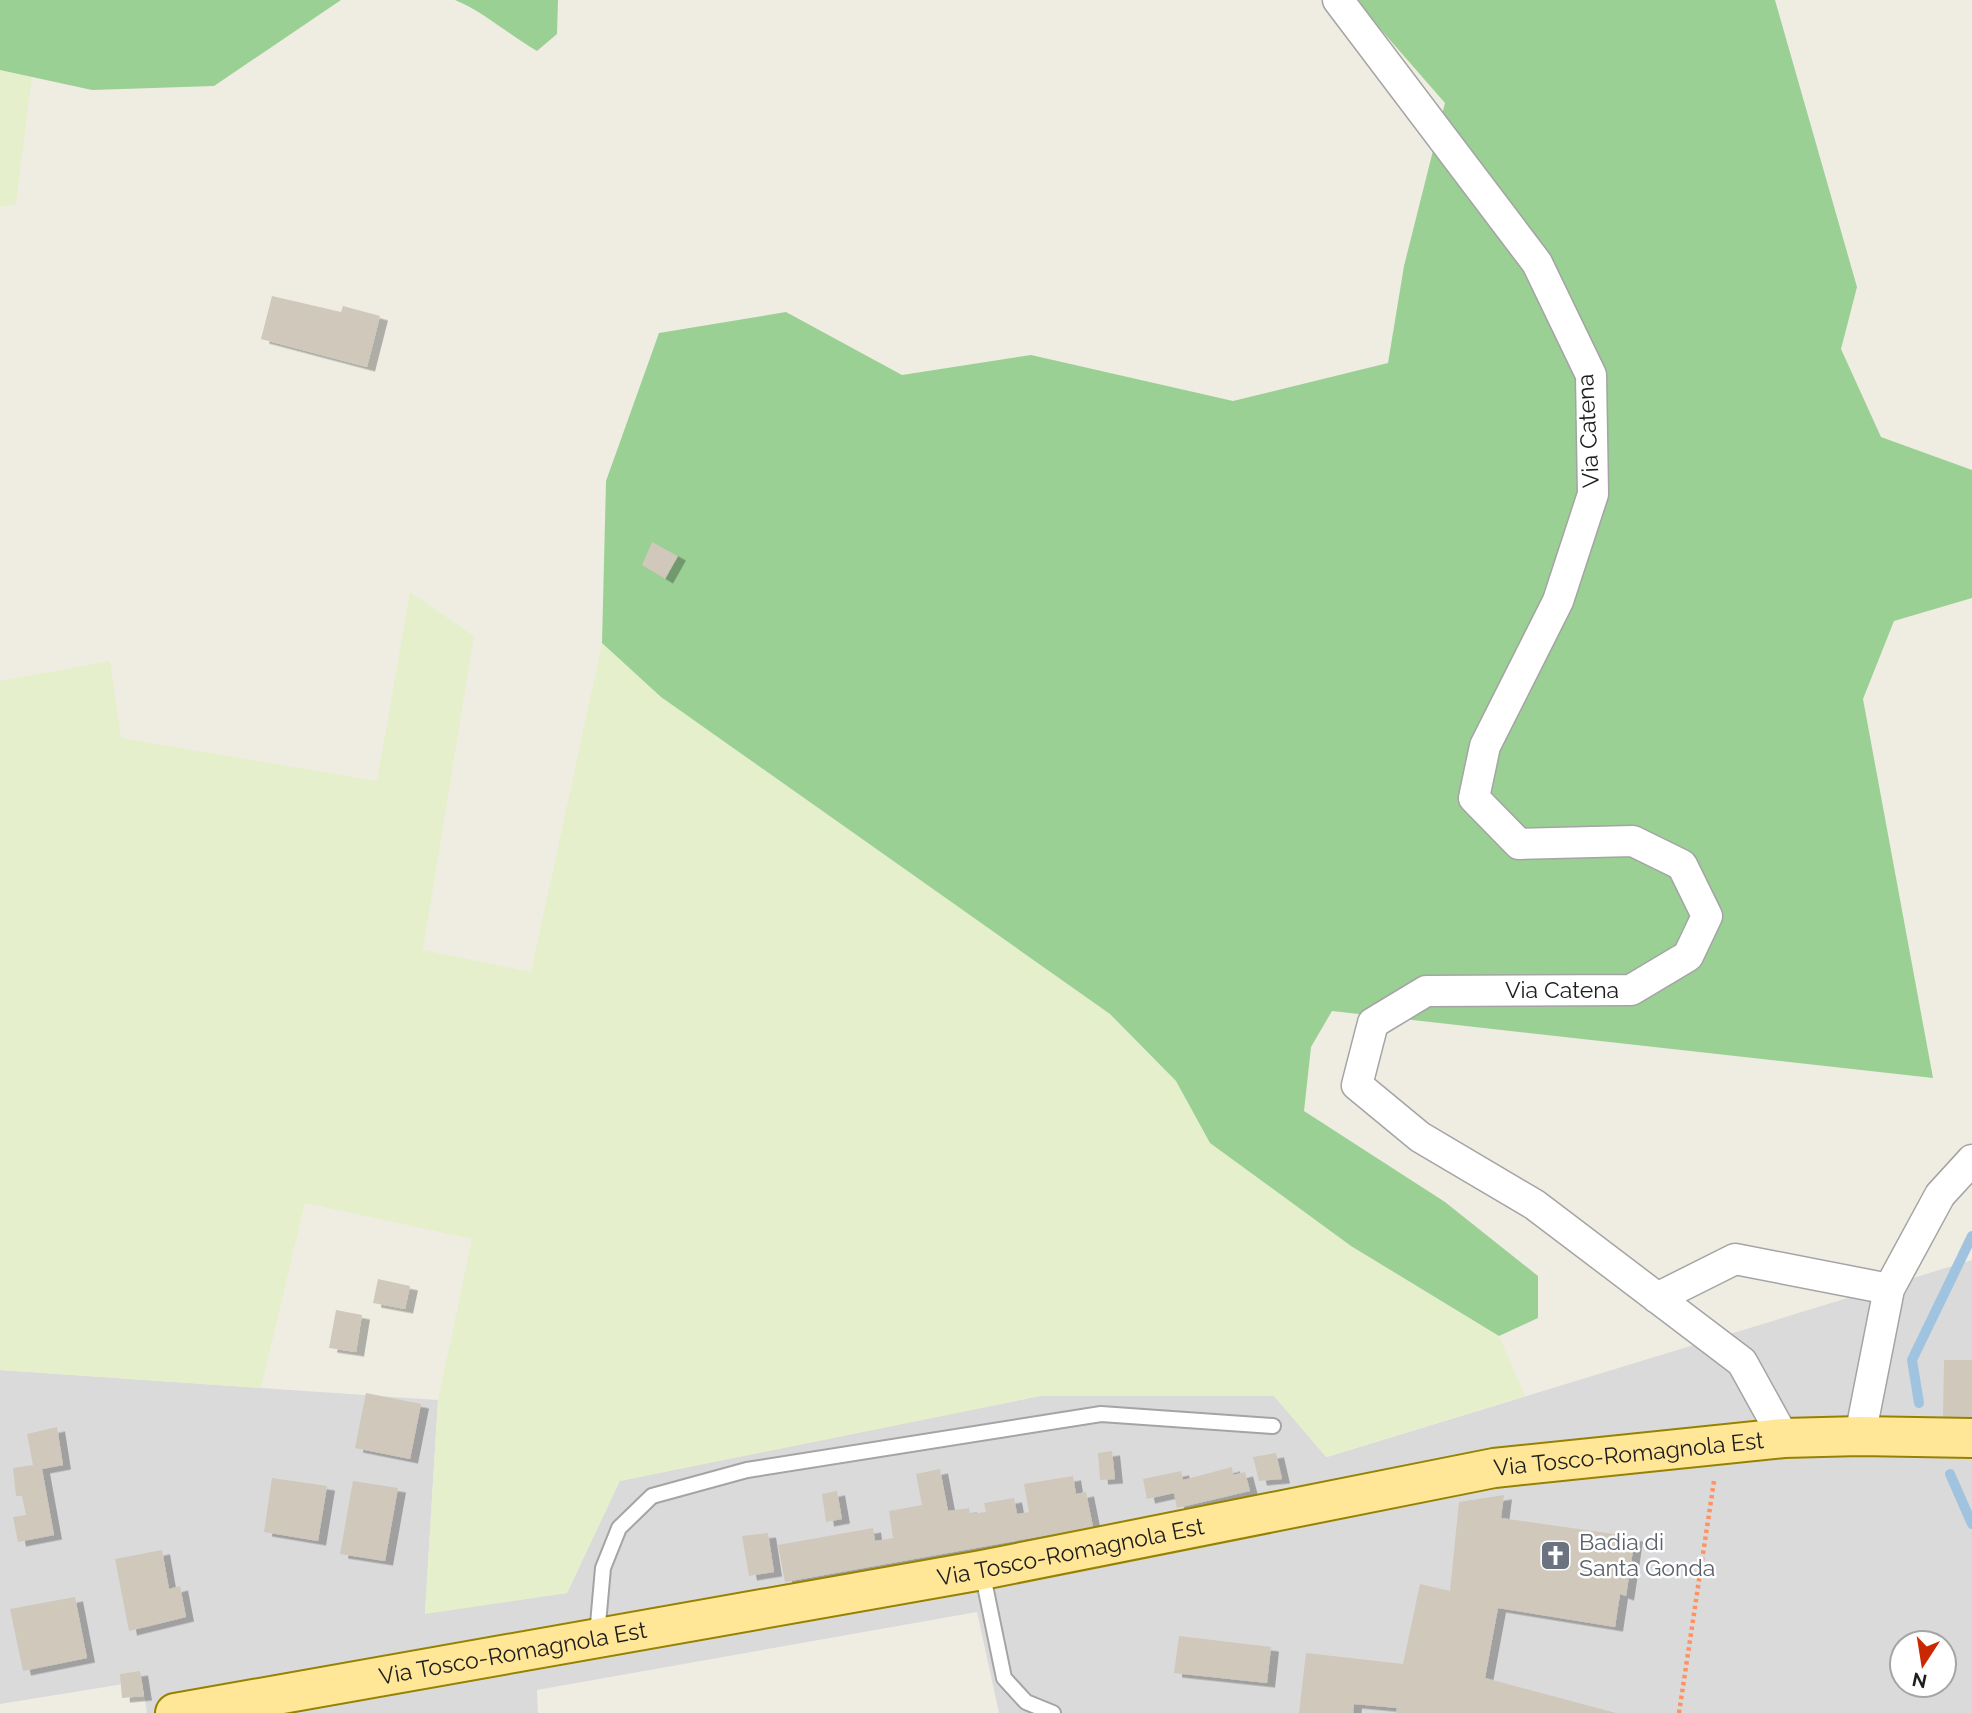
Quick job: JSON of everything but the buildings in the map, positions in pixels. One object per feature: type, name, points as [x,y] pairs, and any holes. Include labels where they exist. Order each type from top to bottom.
[{"type":"main road","name":"Via Tosco-Romagnola Est","points":[[175,1713],[982,1570],[1494,1468],[1784,1438],[1972,1438]]},
{"type":"street","name":"Via Catena","points":[[1338,0],[1537,263],[1591,374],[1593,494],[1558,601],[1485,746],[1474,799],[1518,844],[1633,841],[1682,865],[1707,916],[1688,956],[1631,990],[1426,991],[1373,1023],[1357,1086],[1420,1137],[1535,1205],[1742,1362],[1784,1438]]},
{"type":"street","points":[[1860,1436],[1889,1289],[1940,1195],[1972,1160]]},
{"type":"street","points":[[1657,1298],[1735,1259],[1889,1289]]},
{"type":"lane","points":[[597,1640],[603,1568],[620,1528],[652,1496],[747,1470],[1101,1414],[1273,1426]]},
{"type":"lane","points":[[982,1570],[1004,1678],[1026,1702],[1053,1713]]},
{"type":"path","points":[[1679,1713],[1706,1524],[1721,1443]]},
{"type":"shaded area","points":[[1972,1260],[1972,1713],[999,1713],[977,1612],[537,1690],[538,1713],[147,1713],[142,1681],[0,1704],[0,1370],[438,1400],[425,1613],[567,1593],[619,1481],[1040,1396],[1274,1396],[1327,1457]]},
{"type":"green space","points":[[0,0],[341,0],[214,86],[92,90],[0,70]]},
{"type":"green space","points":[[455,0],[558,0],[557,34],[537,51]]},
{"type":"green space","points":[[1355,0],[1775,0],[1857,287],[1841,349],[1881,437],[1972,470],[1972,598],[1894,621],[1863,699],[1933,1078],[1332,1011],[1311,1047],[1304,1111],[1445,1202],[1538,1276],[1538,1318],[1499,1336],[1351,1246],[1210,1143],[1176,1081],[1110,1014],[661,697],[602,643],[606,481],[659,333],[786,312],[902,375],[1031,355],[1233,401],[1388,363],[1404,266],[1445,103]]},
{"type":"green space","points":[[0,70],[32,77],[16,204],[0,207]]},
{"type":"green space","points":[[410,592],[474,636],[423,950],[531,972],[602,643],[661,697],[1110,1014],[1176,1081],[1210,1143],[1351,1246],[1499,1336],[1525,1396],[1326,1457],[1274,1396],[1040,1396],[620,1481],[567,1593],[425,1614],[438,1400],[472,1239],[305,1203],[261,1388],[0,1370],[0,681],[110,661],[121,738],[377,781]]},
{"type":"waterway","points":[[1919,1403],[1912,1360],[1972,1236]]},
{"type":"waterway","points":[[1950,1474],[1972,1524]]},
{"type":"place","name":"Badia di Santa Gonda","points":[[1556,1555]]}]
